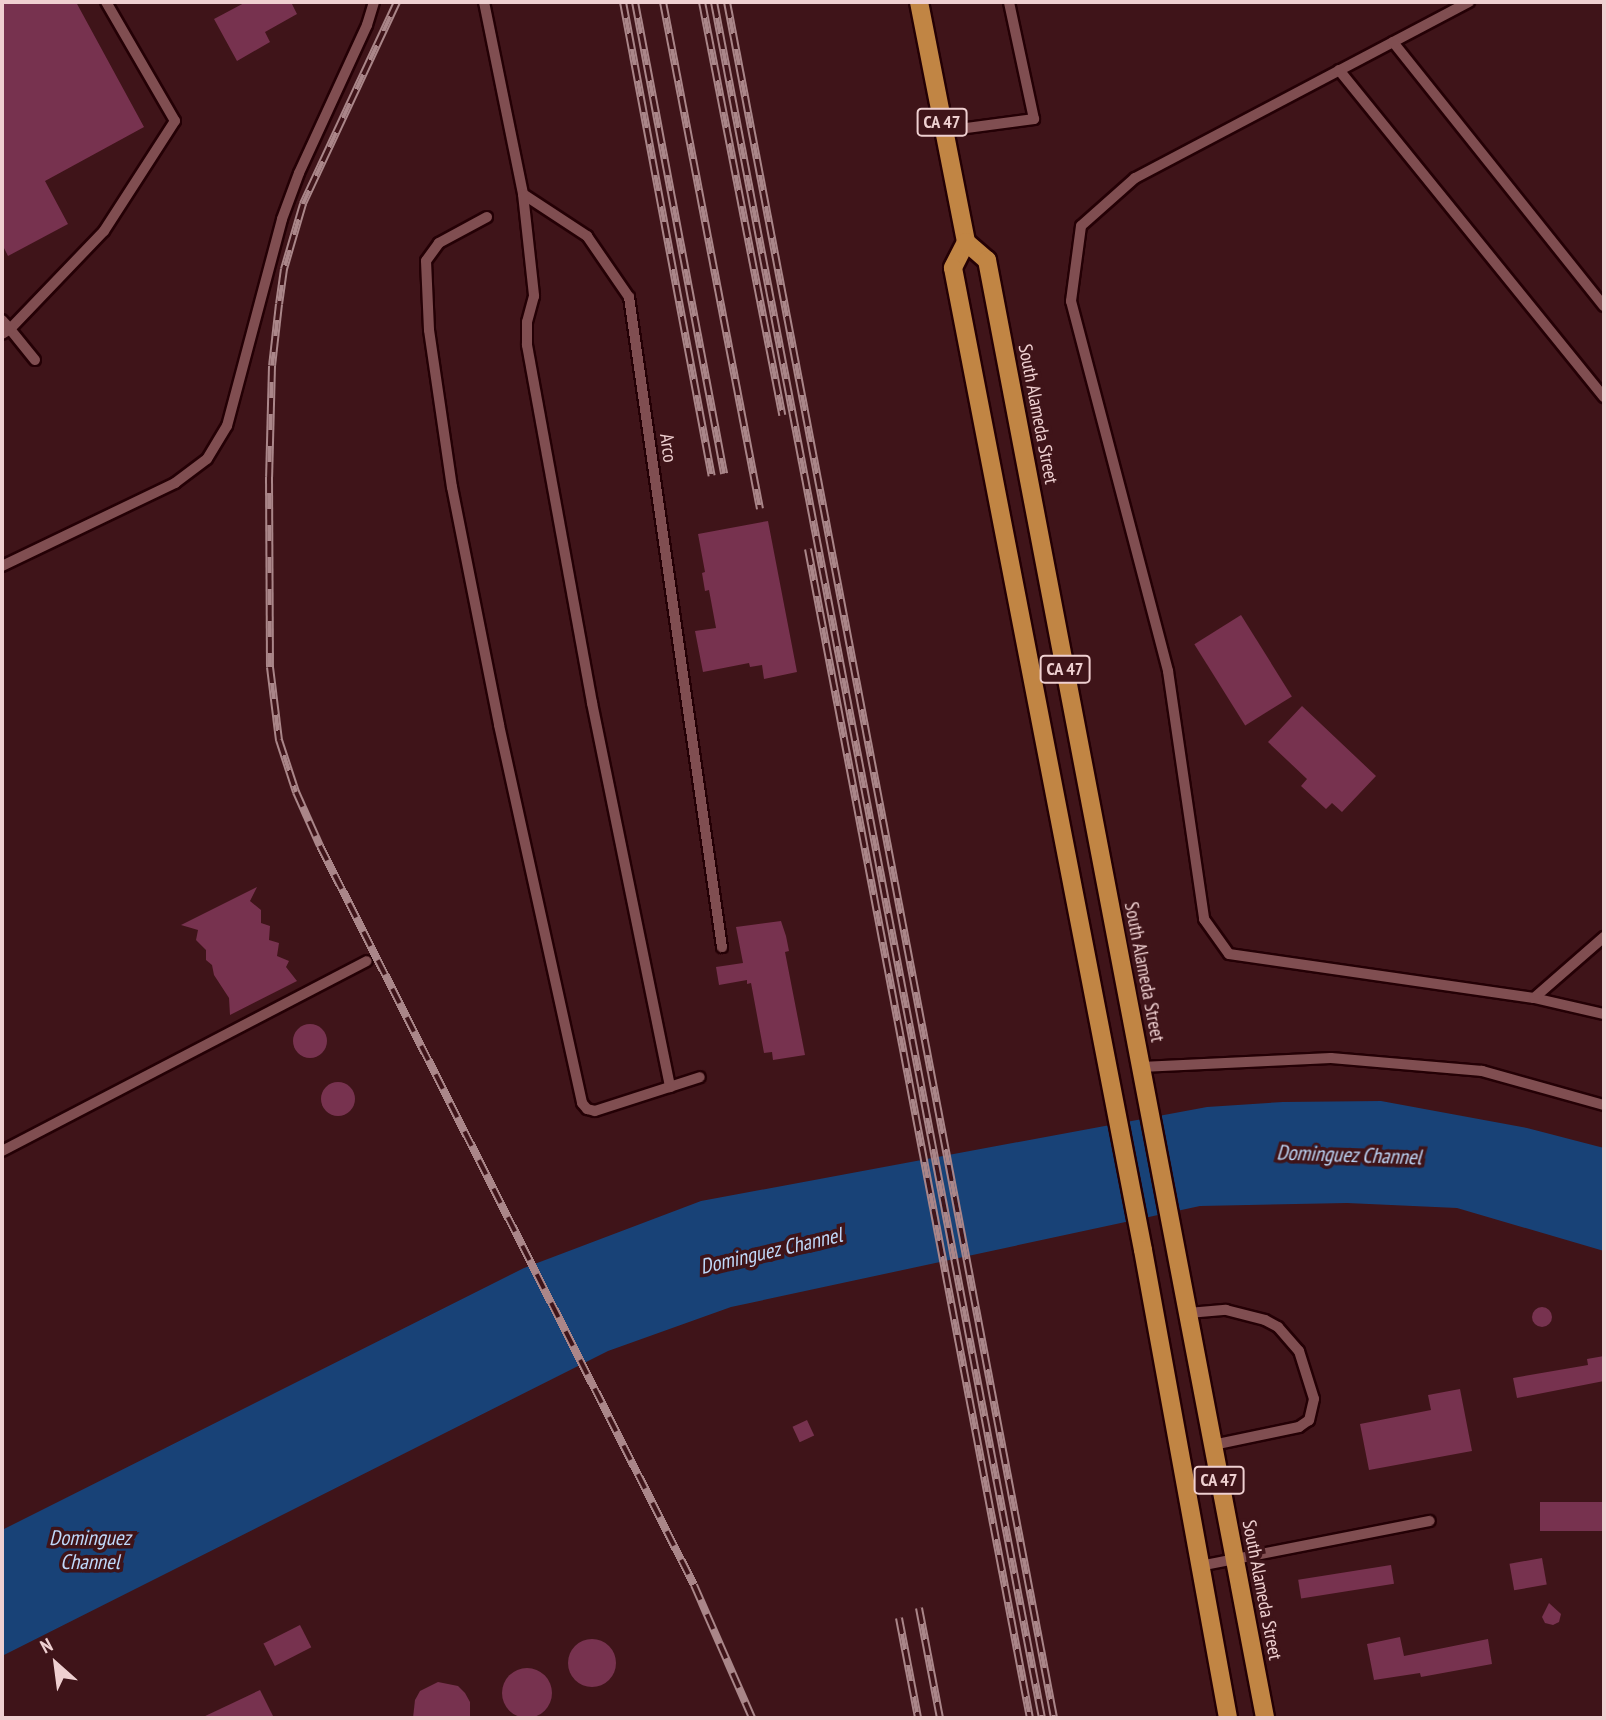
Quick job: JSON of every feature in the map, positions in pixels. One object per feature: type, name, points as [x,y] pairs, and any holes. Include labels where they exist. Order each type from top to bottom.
[{"type":"main road","name":"CA 47","points":[[919,2],[965,242],[953,268],[1143,1250],[1228,1718]]},
{"type":"main road","name":"South Alameda Street","points":[[965,242],[987,260],[1265,1718]]},
{"type":"lane","points":[[6,331],[104,231],[175,121],[106,2]]},
{"type":"lane","points":[[2,566],[175,483],[207,459],[227,426],[282,219],[299,173],[367,25],[374,2]]},
{"type":"lane","points":[[484,2],[523,194],[534,296],[527,322],[527,345],[592,703],[670,1087]]},
{"type":"lane","points":[[944,131],[1034,119],[1009,2]]},
{"type":"lane","points":[[1469,2],[1135,178],[1081,226],[1071,301],[1168,671],[1204,919],[1230,954],[1534,998],[1604,1014]]},
{"type":"lane","points":[[1393,42],[1604,306]]},
{"type":"lane","points":[[1339,71],[1604,397]]},
{"type":"lane","name":"Arco","points":[[523,194],[587,236],[629,297],[722,947]]},
{"type":"lane","points":[[487,218],[433,249],[426,261],[429,330],[452,487],[499,725],[582,1103],[587,1109],[595,1111],[700,1077]]},
{"type":"lane","points":[[2,320],[6,331],[35,360]]},
{"type":"lane","points":[[1534,998],[1604,937]]},
{"type":"lane","points":[[2,1151],[367,961]]},
{"type":"lane","points":[[1142,1072],[1345,1059],[1482,1071],[1604,1105]]},
{"type":"lane","points":[[1188,1313],[1226,1310],[1265,1320],[1278,1327],[1299,1352],[1314,1399],[1309,1420],[1299,1427],[1213,1445]]},
{"type":"lane","points":[[1200,1566],[1430,1521]]},
{"type":"water","name":"Dominguez Channel","points":[[1381,1101],[1527,1128],[1604,1148],[1604,1251],[1457,1208],[1347,1203],[1200,1206],[731,1307],[608,1351],[2,1656],[2,1530],[524,1268],[701,1201],[1207,1107],[1283,1102]]},
{"type":"building","points":[[2,2],[76,2],[144,127],[45,181],[68,224],[8,256],[2,244]]},
{"type":"building","points":[[246,2],[291,2],[297,14],[265,32],[270,42],[237,61],[214,19]]},
{"type":"building","points":[[768,521],[797,672],[764,679],[762,665],[750,667],[749,663],[703,672],[695,631],[716,628],[709,590],[705,591],[702,573],[705,572],[698,534]]},
{"type":"building","points":[[1241,615],[1292,696],[1245,726],[1194,644]]},
{"type":"building","points":[[1302,706],[1376,776],[1342,812],[1332,803],[1326,809],[1301,786],[1307,779],[1268,742]]},
{"type":"building","points":[[257,887],[250,901],[261,910],[261,923],[270,926],[269,940],[279,943],[277,956],[289,961],[286,967],[297,981],[230,1015],[229,998],[214,975],[212,965],[206,960],[206,950],[196,940],[198,930],[181,925]]},
{"type":"building","points":[[781,921],[789,951],[785,952],[805,1055],[773,1060],[772,1052],[764,1053],[751,983],[747,984],[747,980],[719,985],[716,967],[743,963],[736,927]]},
{"type":"building","points":[[310,1024],[322,1029],[327,1041],[322,1053],[310,1058],[298,1053],[293,1041],[298,1029]]},
{"type":"building","points":[[338,1082],[350,1087],[355,1099],[350,1111],[338,1116],[326,1111],[321,1099],[326,1087]]},
{"type":"building","points":[[1542,1307],[1549,1310],[1552,1317],[1549,1324],[1542,1327],[1535,1324],[1532,1317],[1535,1310]]},
{"type":"building","points":[[1604,1356],[1604,1381],[1517,1398],[1513,1378],[1588,1365],[1587,1359]]},
{"type":"building","points":[[1460,1389],[1472,1451],[1369,1470],[1360,1424],[1431,1410],[1428,1395]]},
{"type":"building","points":[[807,1420],[814,1435],[800,1442],[792,1427]]},
{"type":"building","points":[[1540,1502],[1604,1502],[1604,1531],[1540,1531]]},
{"type":"building","points":[[1542,1558],[1547,1585],[1514,1590],[1510,1564]]},
{"type":"building","points":[[1391,1565],[1394,1584],[1301,1598],[1298,1580]]},
{"type":"building","points":[[1549,1603],[1561,1614],[1559,1622],[1553,1625],[1545,1623],[1542,1617]]},
{"type":"building","points":[[300,1625],[311,1647],[275,1666],[263,1644]]},
{"type":"building","points":[[1400,1637],[1404,1656],[1488,1639],[1492,1664],[1421,1677],[1420,1673],[1374,1680],[1367,1644]]},
{"type":"building","points":[[592,1639],[601,1640],[609,1646],[615,1654],[615,1672],[609,1680],[601,1686],[592,1687],[583,1686],[575,1680],[569,1672],[568,1663],[569,1654],[575,1646],[583,1640]]},
{"type":"building","points":[[527,1668],[544,1676],[552,1693],[544,1710],[527,1718],[510,1710],[502,1693],[510,1676]]},
{"type":"building","points":[[438,1682],[458,1686],[465,1693],[470,1702],[470,1718],[413,1718],[415,1700],[420,1691]]},
{"type":"building","points":[[260,1690],[274,1718],[201,1718]]},
{"type":"railway","points":[[397,2],[303,204],[284,269],[272,366],[269,477],[270,667],[279,740],[296,792],[320,846],[694,1585],[752,1718]]},
{"type":"railway","points":[[623,2],[712,476]]},
{"type":"railway","points":[[635,2],[724,474]]},
{"type":"railway","points":[[663,2],[760,509]]},
{"type":"railway","points":[[702,2],[782,415]]},
{"type":"railway","points":[[714,2],[1042,1718]]},
{"type":"railway","points":[[727,2],[1054,1718]]},
{"type":"railway","points":[[808,549],[1030,1718]]},
{"type":"railway","points":[[919,1608],[940,1718]]},
{"type":"railway","points":[[899,1618],[918,1718]]}]
